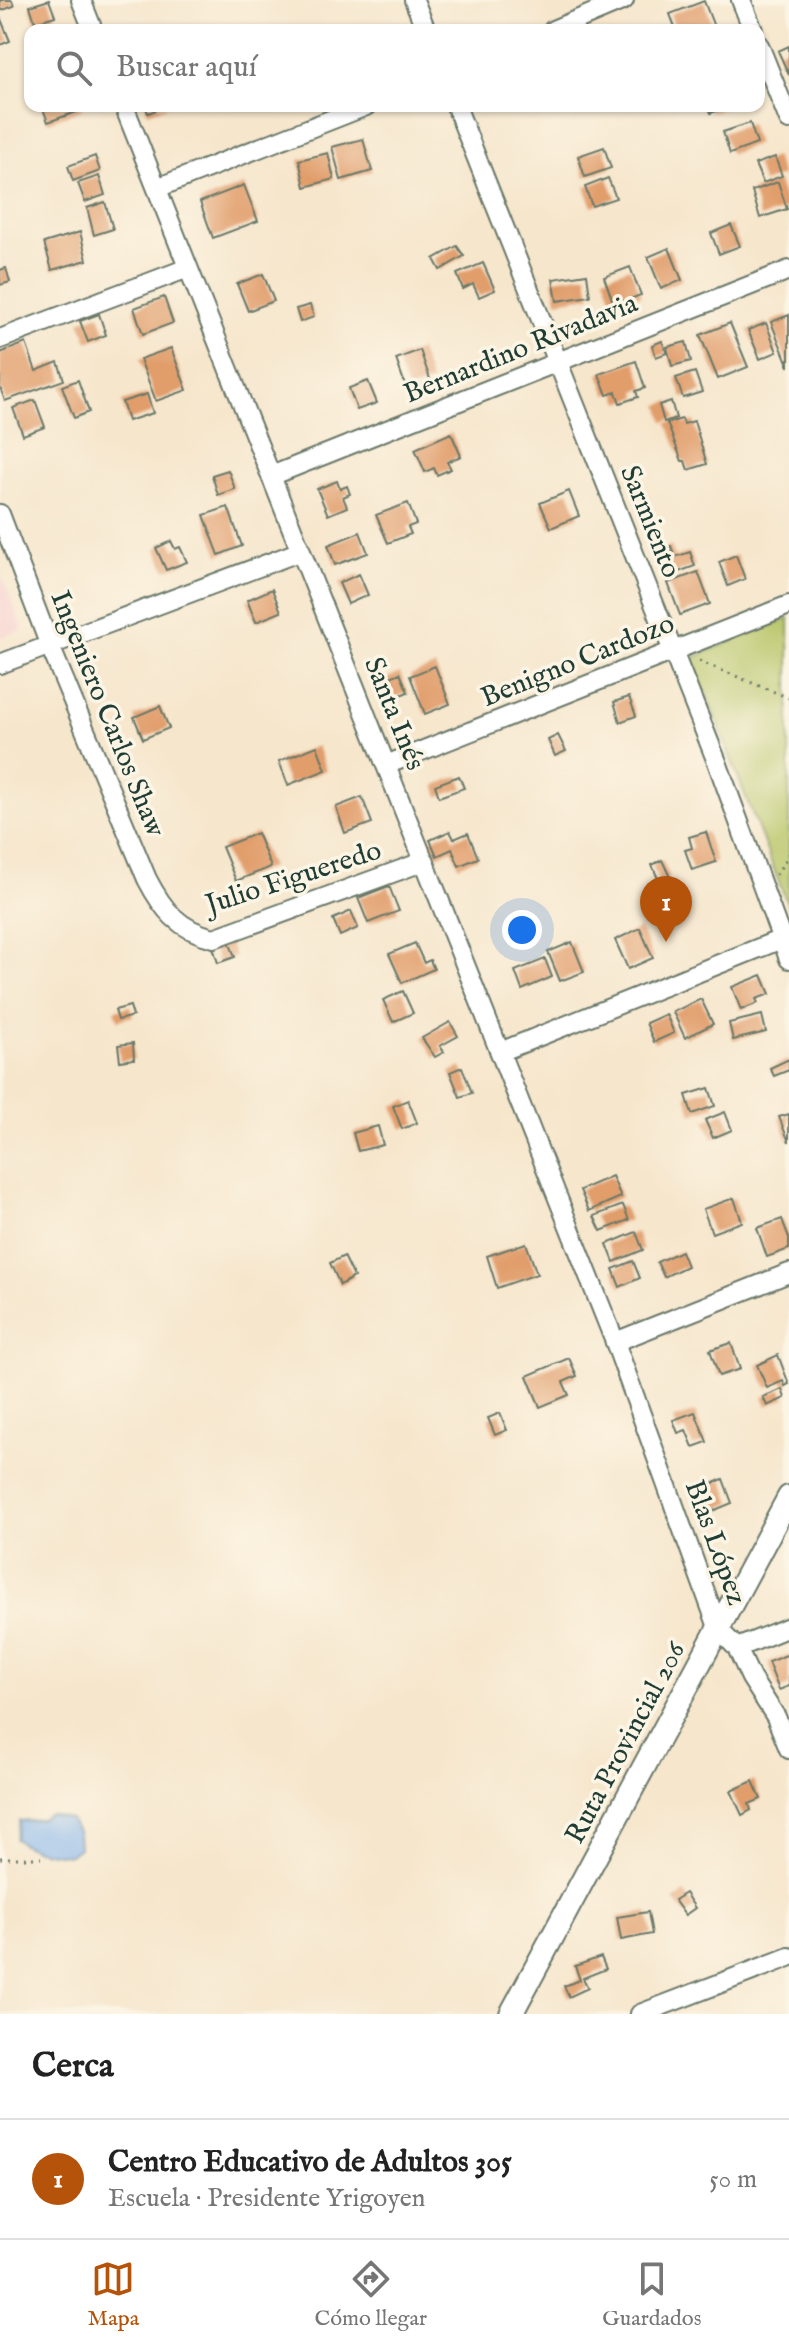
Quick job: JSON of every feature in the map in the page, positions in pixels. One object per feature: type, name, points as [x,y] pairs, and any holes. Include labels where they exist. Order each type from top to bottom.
[{"type":"main road","name":"Ruta Provincial 206","points":[[511,2014],[789,1497]]},
{"type":"street","points":[[81,0],[91,24]]},
{"type":"street","points":[[414,0],[424,24]]},
{"type":"street","points":[[567,24],[624,0]]},
{"type":"street","points":[[741,0],[751,24]]},
{"type":"street","points":[[765,60],[789,120]]},
{"type":"street","name":"Santa Inés","points":[[126,112],[615,1342]]},
{"type":"street","points":[[157,188],[351,112]]},
{"type":"street","name":"Sarmiento","points":[[458,112],[717,762],[785,938],[789,959]]},
{"type":"street","points":[[0,339],[188,268]]},
{"type":"street","name":"Bernardino Rivadavia","points":[[271,476],[789,270]]},
{"type":"street","name":"Ingeniero Carlos Shaw","points":[[0,514],[50,646],[147,879],[162,907],[180,925]]},
{"type":"street","points":[[0,664],[301,551]]},
{"type":"street","name":"Benigno Cardozo","points":[[386,765],[789,605]]},
{"type":"street","name":"Julio Figueredo","points":[[180,925],[214,938],[425,861]]},
{"type":"street","points":[[500,1052],[785,938]]},
{"type":"street","points":[[615,1342],[789,1273]]},
{"type":"street","name":"Blas López","points":[[615,1342],[719,1630],[737,1648],[751,1678],[776,1717],[789,1749]]},
{"type":"street","points":[[737,1648],[789,1627]]},
{"type":"street","points":[[640,2014],[789,1957]]},
{"type":"path","points":[[673,651],[789,698]]},
{"type":"path","points":[[0,1858],[41,1858]]},
{"type":"shaded area","points":[[0,572],[23,629],[0,638]]},
{"type":"green space","points":[[789,618],[789,908],[692,658]]},
{"type":"water","points":[[49,1814],[70,1819],[78,1833],[79,1848],[70,1855],[34,1849],[15,1839],[19,1821],[40,1819]]},
{"type":"building","points":[[0,0],[12,0],[14,6],[0,11]]},
{"type":"building","points":[[49,0],[55,16],[35,22],[30,6]]},
{"type":"building","points":[[704,1],[713,24],[674,24],[670,14]]},
{"type":"building","points":[[0,17],[10,41],[0,45]]},
{"type":"building","points":[[789,46],[789,75],[778,51]]},
{"type":"building","points":[[44,112],[76,112],[48,122]]},
{"type":"building","points":[[750,123],[757,144],[730,154],[723,132]]},
{"type":"building","points":[[363,139],[372,171],[341,180],[332,147]]},
{"type":"building","points":[[604,147],[611,168],[585,177],[578,156]]},
{"type":"building","points":[[328,153],[334,179],[305,187],[299,160]]},
{"type":"building","points":[[95,156],[100,171],[73,181],[68,166]]},
{"type":"building","points":[[775,157],[782,176],[763,183],[755,164]]},
{"type":"building","points":[[99,176],[105,195],[85,202],[78,183]]},
{"type":"building","points":[[608,178],[616,198],[592,206],[585,187]]},
{"type":"building","points":[[778,182],[787,209],[760,218],[752,191]]},
{"type":"building","points":[[244,185],[258,221],[213,238],[200,202]]},
{"type":"building","points":[[105,202],[113,229],[94,235],[87,208]]},
{"type":"building","points":[[731,225],[740,246],[719,254],[711,233]]},
{"type":"building","points":[[80,232],[87,260],[52,270],[44,243]]},
{"type":"building","points":[[457,246],[464,256],[440,270],[434,259]]},
{"type":"building","points":[[669,248],[682,280],[661,289],[648,257]]},
{"type":"building","points":[[483,263],[495,290],[479,297],[473,284],[463,289],[457,274]]},
{"type":"building","points":[[630,267],[641,295],[614,305],[604,277]]},
{"type":"building","points":[[6,268],[10,282],[0,285],[0,270]]},
{"type":"building","points":[[263,274],[274,301],[248,311],[237,284]]},
{"type":"building","points":[[587,274],[590,296],[557,301],[553,279]]},
{"type":"building","points":[[164,297],[173,323],[143,334],[134,308]]},
{"type":"building","points":[[310,305],[314,317],[300,322],[296,309]]},
{"type":"building","points":[[99,314],[106,335],[88,342],[80,321]]},
{"type":"building","points":[[789,315],[789,367],[771,322]]},
{"type":"building","points":[[730,323],[748,367],[718,379],[700,335]]},
{"type":"building","points":[[766,323],[777,352],[760,359],[748,330]]},
{"type":"building","points":[[662,341],[667,353],[656,357],[652,345]]},
{"type":"building","points":[[686,342],[691,361],[672,366],[667,347]]},
{"type":"building","points":[[26,343],[36,371],[58,362],[64,380],[5,401],[0,387],[0,353]]},
{"type":"building","points":[[171,348],[187,390],[156,401],[140,359]]},
{"type":"building","points":[[420,350],[431,382],[407,390],[396,359]]},
{"type":"building","points":[[636,361],[645,388],[636,391],[638,397],[620,403],[616,392],[607,395],[599,374]]},
{"type":"building","points":[[695,372],[702,392],[683,398],[676,378]]},
{"type":"building","points":[[78,380],[89,412],[74,418],[62,386]]},
{"type":"building","points":[[368,381],[377,403],[357,410],[349,388]]},
{"type":"building","points":[[147,394],[153,413],[128,421],[122,402]]},
{"type":"building","points":[[35,400],[45,427],[23,435],[13,408]]},
{"type":"building","points":[[671,401],[676,418],[664,422],[659,405]]},
{"type":"building","points":[[682,419],[684,424],[694,421],[707,464],[688,470],[685,461],[682,461],[667,423]]},
{"type":"building","points":[[451,433],[461,456],[447,462],[451,469],[437,475],[434,468],[425,472],[415,449]]},
{"type":"building","points":[[228,470],[235,489],[218,495],[212,475]]},
{"type":"building","points":[[337,481],[340,489],[347,486],[350,494],[343,497],[347,507],[328,515],[317,489]]},
{"type":"building","points":[[569,491],[579,516],[551,528],[540,503]]},
{"type":"building","points":[[408,503],[416,524],[408,527],[411,534],[388,543],[376,515]]},
{"type":"building","points":[[228,507],[242,546],[219,555],[204,515]]},
{"type":"building","points":[[360,532],[368,553],[335,565],[328,545]]},
{"type":"building","points":[[171,541],[175,549],[180,547],[187,562],[166,570],[156,548]]},
{"type":"building","points":[[671,546],[675,557],[690,552],[695,566],[665,577],[660,564],[667,562],[662,549]]},
{"type":"building","points":[[736,555],[745,579],[728,586],[719,562]]},
{"type":"building","points":[[698,572],[710,604],[680,615],[668,583]]},
{"type":"building","points":[[359,574],[368,595],[348,604],[339,583]]},
{"type":"building","points":[[272,589],[281,612],[256,622],[247,600]]},
{"type":"building","points":[[435,666],[450,704],[425,714],[410,676]]},
{"type":"building","points":[[400,673],[408,692],[386,701],[378,682]]},
{"type":"building","points":[[629,697],[636,716],[620,722],[614,702]]},
{"type":"building","points":[[160,706],[169,728],[143,739],[134,717]]},
{"type":"building","points":[[558,735],[566,751],[555,756],[548,740]]},
{"type":"building","points":[[317,746],[326,770],[288,785],[279,761]]},
{"type":"building","points":[[459,776],[464,788],[439,797],[435,785]]},
{"type":"building","points":[[362,797],[372,823],[345,833],[336,807]]},
{"type":"building","points":[[450,831],[454,839],[468,833],[478,858],[459,866],[452,849],[437,856],[430,840]]},
{"type":"building","points":[[706,832],[716,862],[692,870],[685,850],[692,848],[689,837]]},
{"type":"building","points":[[257,833],[271,867],[236,881],[222,847]]},
{"type":"building","points":[[662,860],[670,877],[659,881],[652,865]]},
{"type":"building","points":[[389,886],[399,911],[368,923],[358,898]]},
{"type":"building","points":[[351,911],[358,928],[340,936],[333,919]]},
{"type":"building","points":[[640,928],[653,958],[628,969],[615,940]]},
{"type":"building","points":[[229,941],[235,957],[218,963],[213,947]]},
{"type":"building","points":[[572,942],[584,972],[560,981],[548,952]]},
{"type":"building","points":[[415,943],[424,963],[430,960],[434,969],[402,983],[389,954]]},
{"type":"building","points":[[545,959],[552,977],[522,990],[515,971]]},
{"type":"building","points":[[762,975],[770,994],[741,1010],[732,987]]},
{"type":"building","points":[[403,991],[413,1013],[393,1022],[383,1000]]},
{"type":"building","points":[[701,999],[713,1024],[685,1038],[673,1012]]},
{"type":"building","points":[[130,1006],[133,1016],[118,1020],[115,1010]]},
{"type":"building","points":[[666,1014],[674,1033],[654,1042],[646,1023]]},
{"type":"building","points":[[762,1015],[766,1032],[733,1040],[729,1023]]},
{"type":"building","points":[[450,1022],[458,1036],[440,1046],[444,1052],[435,1057],[422,1038]]},
{"type":"building","points":[[133,1043],[134,1059],[120,1061],[118,1045]]},
{"type":"building","points":[[789,1059],[789,1070],[774,1076],[770,1068]]},
{"type":"building","points":[[462,1067],[472,1093],[460,1097],[450,1072]]},
{"type":"building","points":[[709,1088],[715,1106],[692,1114],[686,1095]]},
{"type":"building","points":[[408,1100],[417,1123],[402,1129],[393,1106]]},
{"type":"building","points":[[725,1112],[732,1130],[713,1138],[705,1120]]},
{"type":"building","points":[[789,1114],[789,1142],[779,1117]]},
{"type":"building","points":[[378,1126],[383,1145],[358,1151],[353,1133]]},
{"type":"building","points":[[612,1176],[621,1197],[589,1211],[580,1190]]},
{"type":"building","points":[[734,1198],[742,1222],[712,1233],[703,1209]]},
{"type":"building","points":[[623,1205],[629,1220],[601,1231],[594,1216]]},
{"type":"building","points":[[782,1219],[789,1238],[789,1249],[767,1257],[757,1228]]},
{"type":"building","points":[[636,1232],[643,1250],[614,1262],[607,1244]]},
{"type":"building","points":[[526,1243],[537,1274],[497,1288],[487,1256]]},
{"type":"building","points":[[681,1251],[687,1266],[664,1277],[657,1262]]},
{"type":"building","points":[[344,1256],[354,1277],[340,1285],[330,1263]]},
{"type":"building","points":[[633,1261],[640,1278],[620,1287],[613,1269]]},
{"type":"building","points":[[731,1343],[740,1369],[719,1376],[710,1350]]},
{"type":"building","points":[[778,1355],[789,1384],[785,1386],[783,1381],[767,1388],[757,1365]]},
{"type":"building","points":[[569,1358],[577,1376],[563,1382],[569,1395],[540,1407],[527,1376]]},
{"type":"building","points":[[782,1389],[785,1398],[767,1406],[763,1397]]},
{"type":"building","points":[[695,1412],[707,1442],[693,1447],[686,1430],[678,1433],[673,1420]]},
{"type":"building","points":[[500,1413],[507,1430],[495,1435],[488,1418]]},
{"type":"building","points":[[723,1479],[732,1503],[708,1513],[698,1489]]},
{"type":"building","points":[[789,1654],[789,1686],[779,1690],[768,1662]]},
{"type":"building","points":[[753,1781],[761,1799],[749,1804],[751,1810],[742,1815],[731,1791]]},
{"type":"building","points":[[685,1893],[695,1908],[685,1915],[674,1900]]},
{"type":"building","points":[[648,1912],[652,1934],[621,1940],[617,1917]]},
{"type":"building","points":[[601,1957],[606,1969],[583,1978],[588,1988],[569,1997],[564,1986],[580,1980],[575,1966]]},
{"type":"place","name":"Centro Educativo de Adultos 305","points":[[666,942]]}]
